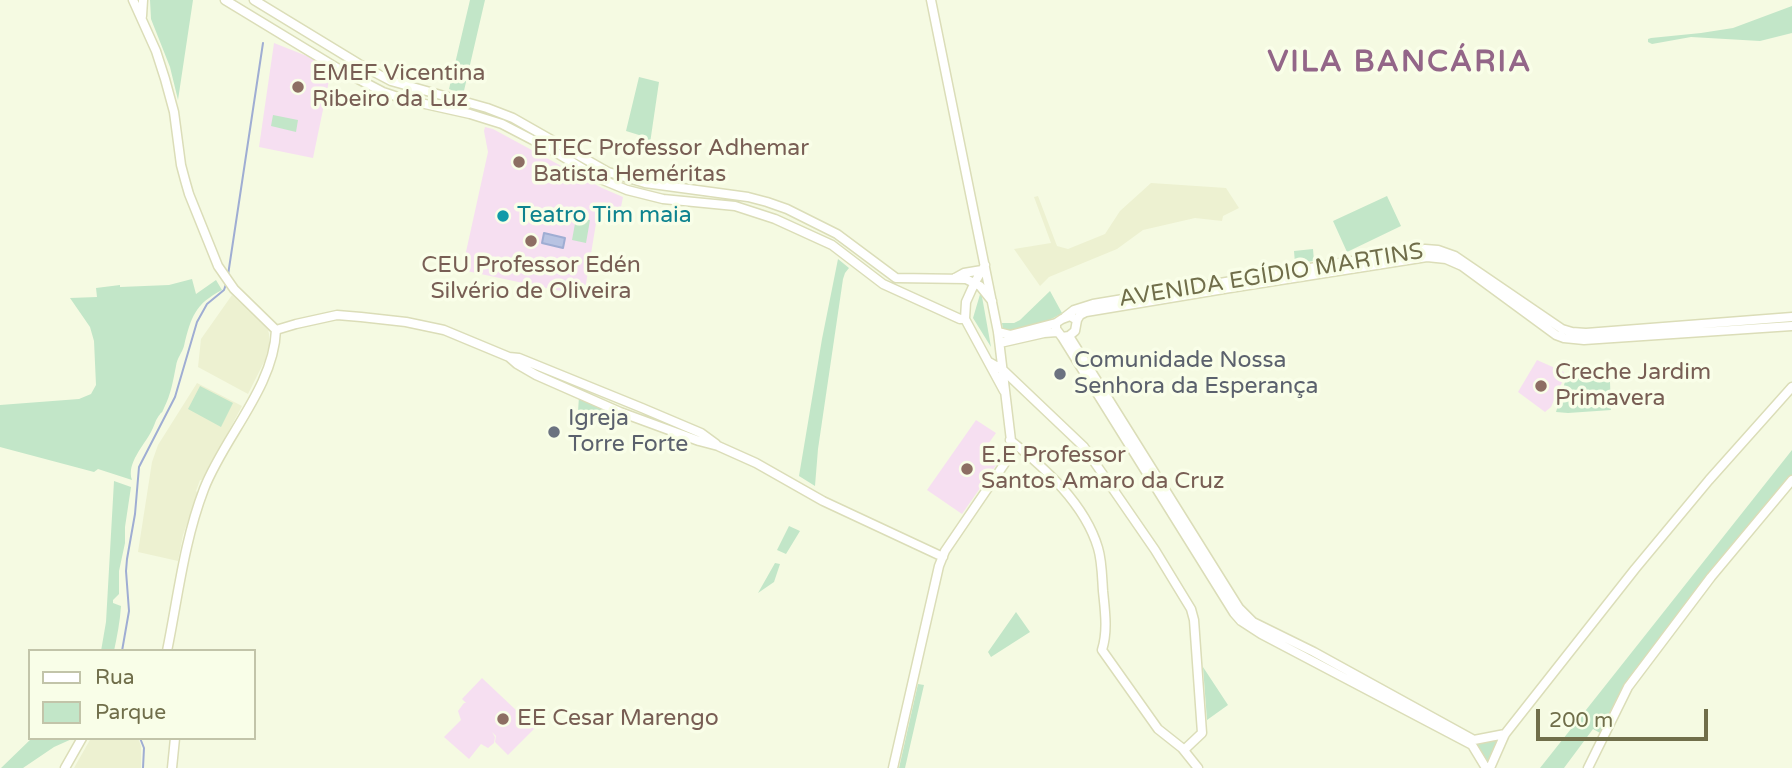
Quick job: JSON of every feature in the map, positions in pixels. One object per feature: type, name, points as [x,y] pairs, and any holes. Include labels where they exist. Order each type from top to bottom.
[{"type":"main road","points":[[133,0],[165,79],[189,194],[218,266],[233,289],[276,330]]},
{"type":"main road","points":[[141,19],[143,0]]},
{"type":"main road","points":[[225,0],[337,68],[389,94],[502,124],[598,178],[628,190],[663,199],[725,205],[756,212],[792,226],[832,245],[883,284],[965,319]]},
{"type":"main road","points":[[254,0],[391,81],[513,118],[600,168],[651,184],[748,197],[787,209],[844,239],[890,275],[902,279],[966,279],[975,282],[992,301]]},
{"type":"main road","points":[[893,768],[943,557],[1012,449],[1000,342],[931,0]]},
{"type":"main road","points":[[337,68],[342,62],[359,64]]},
{"type":"main road","points":[[527,138],[540,138],[544,134]]},
{"type":"main road","name":"AVENIDA EGÍDIO MARTINS","points":[[1061,332],[1065,317],[1074,310],[1093,304],[1425,249],[1455,256],[1562,329],[1572,332],[1792,317]]},
{"type":"main road","name":"AVENIDA EGÍDIO MARTINS","points":[[1077,320],[1086,312],[1427,257],[1455,262],[1556,335],[1570,339],[1792,327]]},
{"type":"main road","points":[[956,278],[983,268]]},
{"type":"main road","points":[[983,268],[967,302],[965,319],[1005,394]]},
{"type":"main road","points":[[276,330],[337,315],[444,330],[509,357],[519,358],[576,380],[701,433],[718,446]]},
{"type":"main road","points":[[998,332],[1010,335],[1075,331],[1077,320],[1065,317]]},
{"type":"main road","points":[[167,649],[185,554],[199,503],[209,477],[272,359],[276,330]]},
{"type":"main road","points":[[1000,342],[1061,332]]},
{"type":"main road","points":[[1061,332],[1247,617],[1475,740],[1505,734]]},
{"type":"main road","points":[[1061,332],[1241,621],[1472,745],[1488,768],[1505,734],[1646,555],[1792,387]]},
{"type":"main road","points":[[509,357],[536,375],[629,415],[718,446],[756,463],[830,505],[943,557]]},
{"type":"main road","points":[[989,362],[1003,370],[1084,447],[1147,538],[1193,614],[1202,733],[1184,750]]},
{"type":"main road","points":[[572,390],[576,380]]},
{"type":"main road","points":[[1010,440],[1057,482],[1090,529],[1100,556],[1106,620],[1102,650],[1158,729],[1184,750],[1198,768]]},
{"type":"main road","points":[[1588,768],[1628,687],[1670,629],[1792,480]]},
{"type":"main road","points":[[65,768],[81,740]]},
{"type":"main road","points":[[172,768],[175,740]]},
{"type":"shaded area","name":"EMEF Vicentina Ribeiro da Luz","points":[[274,43],[307,56],[331,71],[313,158],[259,147]]},
{"type":"shaded area","name":"CEU Professor Edén Silvério de Oliveira","points":[[485,127],[623,197],[620,212],[599,205],[584,296],[462,270],[488,152]]},
{"type":"shaded area","points":[[1151,183],[1226,188],[1239,208],[1223,216],[1222,221],[1195,218],[1143,230],[1117,249],[1049,277],[1040,286],[1014,249],[1051,243],[1034,197],[1038,196],[1057,246],[1068,249],[1105,234],[1120,211]]},
{"type":"shaded area","points":[[232,295],[269,334],[265,360],[248,394],[198,367],[201,339]]},
{"type":"shaded area","name":"Creche Jardim Primavera","points":[[1537,360],[1564,372],[1551,407],[1545,412],[1518,392]]},
{"type":"shaded area","points":[[197,383],[242,406],[203,480],[200,480],[178,561],[138,552],[152,462],[158,445]]},
{"type":"shaded area","name":"E.E Professor Santos Amaro da Cruz","points":[[976,420],[996,433],[986,447],[1001,458],[962,514],[927,490]]},
{"type":"shaded area","name":"EE Cesar Marengo","points":[[482,678],[535,728],[508,755],[495,742],[496,736],[492,732],[494,743],[488,748],[481,744],[469,759],[444,737],[461,720],[458,711],[466,703],[462,699]]},
{"type":"shaded area","points":[[90,740],[139,740],[141,768],[74,768]]},
{"type":"green space","points":[[150,0],[193,0],[178,100],[170,67],[151,19]]},
{"type":"green space","points":[[470,0],[485,0],[463,95],[449,89]]},
{"type":"green space","points":[[1792,6],[1792,33],[1760,41],[1691,37],[1652,44],[1648,42],[1651,38],[1733,28]]},
{"type":"green space","points":[[639,77],[659,82],[649,150],[636,148],[639,135],[626,131]]},
{"type":"green space","points":[[273,115],[298,120],[296,132],[271,126]]},
{"type":"green space","points":[[1387,196],[1401,226],[1347,252],[1333,221]]},
{"type":"green space","points":[[576,218],[590,220],[586,243],[572,240]]},
{"type":"green space","points":[[1313,249],[1314,261],[1295,263],[1294,251]]},
{"type":"green space","points":[[838,259],[849,268],[843,279],[815,486],[799,476]]},
{"type":"green space","points":[[192,279],[196,294],[216,280],[222,290],[200,306],[192,319],[168,398],[131,468],[132,480],[98,469],[94,472],[0,447],[0,405],[79,399],[91,394],[96,385],[94,341],[90,327],[70,298],[97,297],[96,288],[169,285]]},
{"type":"green space","points":[[981,291],[991,347],[973,318]]},
{"type":"green space","points":[[1050,291],[1062,313],[1034,326],[1003,330],[1002,323],[1020,320]]},
{"type":"green space","points":[[1567,375],[1610,382],[1611,410],[1556,412]]},
{"type":"green space","points":[[200,386],[233,403],[221,427],[188,409]]},
{"type":"green space","points":[[579,396],[605,410],[601,421],[578,412]]},
{"type":"green space","points":[[1792,450],[1792,478],[1617,698],[1600,733],[1593,729],[1564,768],[1540,768]]},
{"type":"green space","points":[[114,481],[131,487],[119,571],[119,594],[113,600],[113,603],[121,606],[114,649],[101,649],[106,622]]},
{"type":"green space","points":[[789,526],[800,531],[786,554],[777,550]]},
{"type":"green space","points":[[775,563],[780,564],[774,582],[758,593]]},
{"type":"green space","points":[[1016,612],[1030,632],[991,657],[988,652]]},
{"type":"green space","points":[[1203,667],[1228,705],[1207,720]]},
{"type":"green space","points":[[918,684],[924,685],[905,768],[899,768]]},
{"type":"green space","points":[[1505,734],[1490,768],[1472,745],[1474,740]]},
{"type":"green space","points":[[30,740],[70,740],[23,768],[1,768]]},
{"type":"water","points":[[544,233],[565,238],[563,248],[542,243]]},
{"type":"waterway","points":[[228,275],[263,43]]},
{"type":"waterway","points":[[122,649],[129,611],[127,559],[135,514],[139,467],[175,397],[197,322],[207,304],[224,290],[226,284]]},
{"type":"waterway","points":[[141,740],[144,748],[143,768]]},
{"type":"place","name":"EMEF Vicentina Ribeiro da Luz","points":[[298,87]]},
{"type":"place","name":"ETEC Professor Adhemar Batista Heméritas","points":[[519,162]]},
{"type":"place","name":"Teatro Tim maia","points":[[503,216]]},
{"type":"place","name":"CEU Professor Edén Silvério de Oliveira","points":[[531,241]]},
{"type":"place","name":"Comunidade Nossa Senhora da Esperança","points":[[1060,374]]},
{"type":"place","name":"Creche Jardim Primavera","points":[[1541,386]]},
{"type":"place","name":"Igreja Torre Forte","points":[[554,432]]},
{"type":"place","name":"E.E Professor Santos Amaro da Cruz","points":[[967,469]]},
{"type":"place","name":"EE Cesar Marengo","points":[[503,719]]},
{"type":"district","name":"VILA BANCÁRIA","points":[[1400,63]]}]
